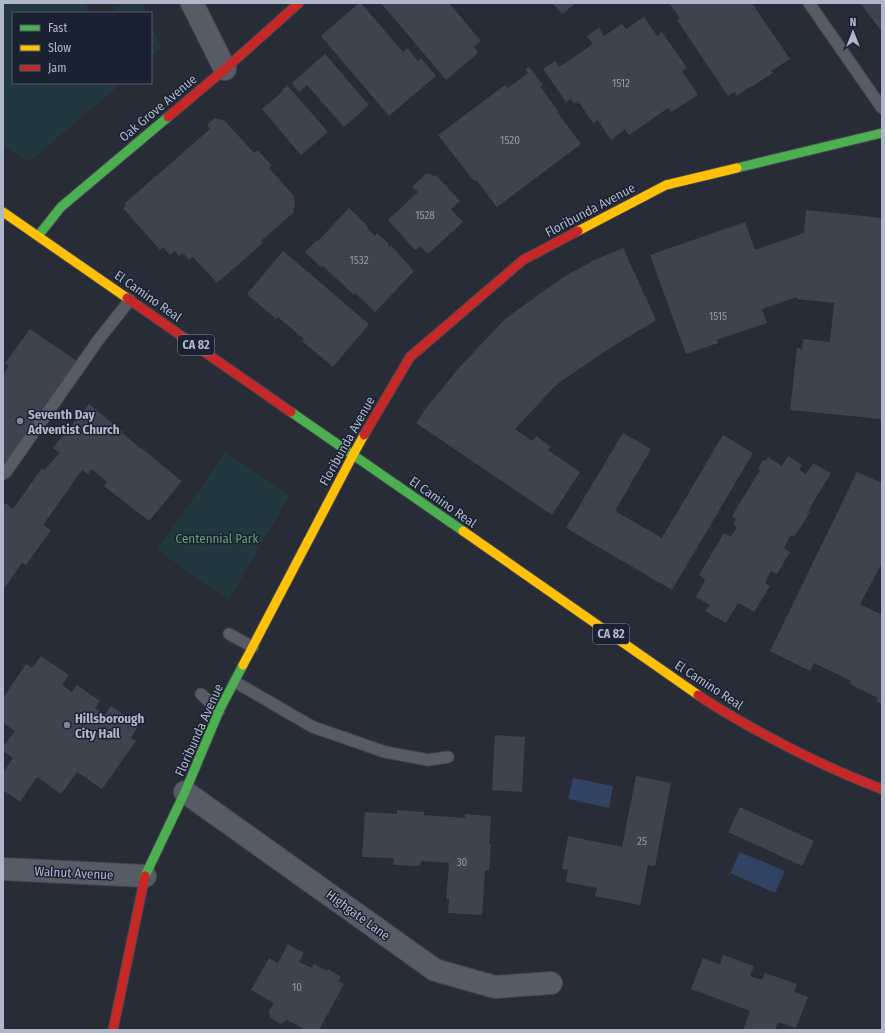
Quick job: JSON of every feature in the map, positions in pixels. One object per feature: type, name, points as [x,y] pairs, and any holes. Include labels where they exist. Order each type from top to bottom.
[{"type":"street","points":[[192,3],[225,69]]},
{"type":"street","name":"Oak Grove Avenue","points":[[38,236],[61,207],[225,69],[299,3]]},
{"type":"street","name":"Floribunda Avenue","points":[[113,1030],[145,876],[185,792],[219,711],[353,455],[410,357],[523,260],[666,185],[882,133]]},
{"type":"street","name":"El Camino Real","points":[[3,212],[710,703],[761,733],[814,761],[882,789]]},
{"type":"street","name":"Highgate Lane","points":[[185,792],[435,970],[495,987],[551,983]]},
{"type":"street","name":"Walnut Avenue","points":[[3,869],[145,876]]},
{"type":"lane","points":[[809,3],[882,108]]},
{"type":"lane","points":[[3,474],[6,472],[99,339],[130,300]]},
{"type":"lane","points":[[229,634],[253,647]]},
{"type":"lane","points":[[235,682],[313,727],[386,752],[428,760],[448,757]]},
{"type":"lane","points":[[201,694],[219,711]]},
{"type":"green space","points":[[3,3],[85,3],[90,12],[12,12],[12,84],[121,84],[29,162],[3,145]]},
{"type":"green space","points":[[123,3],[142,3],[146,12],[110,12]]},
{"type":"green space","points":[[152,26],[161,48],[152,56]]},
{"type":"green space","name":"Centennial Park","points":[[225,453],[290,495],[229,600],[157,550]]},
{"type":"water","points":[[573,778],[613,786],[609,808],[568,799]]},
{"type":"water","points":[[740,852],[785,871],[775,893],[730,873]]},
{"type":"building","points":[[359,3],[361,3],[403,52],[407,48],[418,61],[421,58],[436,76],[389,116],[321,36]]},
{"type":"building","points":[[381,3],[449,3],[481,41],[474,47],[478,53],[446,80]]},
{"type":"building","points":[[552,3],[576,3],[562,14]]},
{"type":"building","points":[[669,3],[752,3],[790,59],[771,71],[773,73],[737,96],[735,92],[728,96],[677,20],[680,18]]},
{"type":"building","points":[[882,3],[882,32],[861,4]]},
{"type":"building","points":[[644,17],[657,36],[662,32],[687,68],[682,71],[698,95],[671,112],[668,108],[629,135],[625,129],[611,140],[598,120],[593,123],[578,101],[574,104],[571,99],[566,102],[543,69],[555,61],[559,67],[593,44],[587,36],[599,28],[604,36],[622,24],[626,29]]},
{"type":"building","points":[[325,54],[369,105],[344,127],[307,85],[299,92],[292,83]]},
{"type":"building","points":[[529,67],[543,85],[540,86],[558,111],[557,112],[581,144],[497,207],[476,180],[474,181],[438,135],[505,85],[508,88],[528,73],[525,70]]},
{"type":"building","points":[[287,85],[328,132],[301,155],[262,109],[283,91],[282,90]]},
{"type":"building","points":[[214,118],[224,120],[254,153],[258,150],[272,166],[269,168],[294,196],[295,204],[293,213],[261,241],[263,243],[217,283],[193,257],[189,260],[183,253],[179,256],[175,251],[170,255],[163,247],[160,250],[123,208],[126,205],[124,204],[210,129],[207,125]]},
{"type":"building","points":[[427,173],[434,176],[436,175],[460,201],[451,209],[463,222],[428,254],[420,246],[415,250],[388,220],[418,192],[412,187]]},
{"type":"building","points":[[349,208],[375,236],[377,233],[414,271],[375,312],[355,293],[354,295],[323,266],[321,267],[305,252],[317,240],[318,241]]},
{"type":"building","points":[[806,210],[882,218],[881,419],[790,410],[797,348],[802,349],[803,339],[830,342],[834,303],[797,299],[797,297],[762,309],[767,323],[716,340],[718,343],[686,354],[650,255],[745,222],[755,250],[804,233]]},
{"type":"building","points":[[623,248],[656,320],[607,350],[556,385],[515,429],[532,441],[536,436],[551,447],[548,450],[580,472],[552,515],[416,423],[457,370],[505,319],[562,278],[594,260]]},
{"type":"building","points":[[283,251],[369,324],[333,367],[302,341],[304,339],[278,317],[276,319],[247,294]]},
{"type":"building","name":"Seventh Day Adventist Church","points":[[30,329],[78,362],[4,467],[3,375],[9,366],[5,363]]},
{"type":"building","points":[[89,404],[123,432],[122,433],[182,481],[149,521],[104,486],[107,482],[92,469],[88,474],[82,470],[43,525],[51,530],[26,565],[22,563],[3,590],[3,506],[5,503],[13,509],[42,468],[44,470],[60,453],[53,448]]},
{"type":"building","points":[[623,433],[651,449],[615,511],[662,538],[723,435],[753,453],[672,590],[566,528]]},
{"type":"building","points":[[788,456],[802,465],[799,470],[806,474],[813,463],[831,473],[808,511],[810,512],[794,537],[791,535],[784,548],[790,552],[777,574],[771,571],[765,583],[770,586],[754,612],[738,603],[726,623],[705,611],[710,605],[696,597],[705,580],[699,575],[724,533],[731,537],[737,527],[733,524],[736,519],[732,516],[760,470],[758,469],[763,460],[766,461],[768,457],[782,466]]},
{"type":"building","points":[[857,472],[882,483],[882,563],[860,604],[882,615],[882,704],[876,701],[878,698],[850,684],[851,681],[814,663],[810,671],[770,651]]},
{"type":"building","points":[[41,656],[69,675],[62,685],[72,692],[77,685],[100,701],[95,708],[105,715],[111,706],[139,725],[131,738],[136,741],[102,789],[77,772],[61,794],[37,777],[20,802],[3,790],[3,773],[13,758],[3,751],[3,747],[15,731],[3,723],[3,698],[26,664],[32,668]]},
{"type":"building","points":[[495,735],[525,737],[522,792],[492,790]]},
{"type":"building","points":[[636,776],[671,783],[655,866],[648,865],[640,905],[595,896],[597,888],[566,882],[568,870],[562,869],[568,836],[622,847]]},
{"type":"building","points":[[740,807],[814,841],[802,866],[728,832]]},
{"type":"building","points":[[397,810],[424,812],[424,815],[465,818],[465,814],[491,816],[489,870],[485,870],[482,915],[448,913],[449,899],[446,899],[449,863],[421,861],[420,866],[393,865],[394,858],[362,857],[365,812],[397,814]]},
{"type":"building","points":[[288,944],[304,953],[299,962],[312,968],[314,964],[327,971],[328,969],[341,977],[338,981],[344,984],[319,1030],[306,1030],[287,1020],[281,1024],[270,1018],[269,1011],[274,1003],[251,990],[269,958],[278,963]]},
{"type":"building","points":[[723,955],[754,966],[750,976],[762,980],[765,973],[797,984],[794,992],[808,997],[796,1028],[778,1022],[775,1030],[743,1030],[750,1011],[691,989],[703,958],[720,964]]},
{"type":"traffic: fast","points":[[38,236],[61,207],[168,117]]},
{"type":"traffic: fast","points":[[737,168],[882,133]]},
{"type":"traffic: fast","points":[[291,412],[463,531]]},
{"type":"traffic: fast","points":[[145,876],[185,792],[219,711],[243,665]]},
{"type":"traffic: slow","points":[[578,231],[666,185],[737,168]]},
{"type":"traffic: slow","points":[[3,212],[127,298]]},
{"type":"traffic: slow","points":[[243,665],[364,435]]},
{"type":"traffic: slow","points":[[463,531],[698,695]]},
{"type":"traffic: jam","points":[[168,117],[225,69],[299,3]]},
{"type":"traffic: jam","points":[[364,435],[410,357],[523,260],[578,231]]},
{"type":"traffic: jam","points":[[127,298],[291,412]]},
{"type":"traffic: jam","points":[[698,695],[735,718],[788,747],[834,769],[882,789]]},
{"type":"traffic: jam","points":[[113,1030],[145,876]]},
{"type":"place","name":"Seventh Day Adventist Church","points":[[20,421]]},
{"type":"place","name":"Hillsborough City Hall","points":[[67,725]]}]
